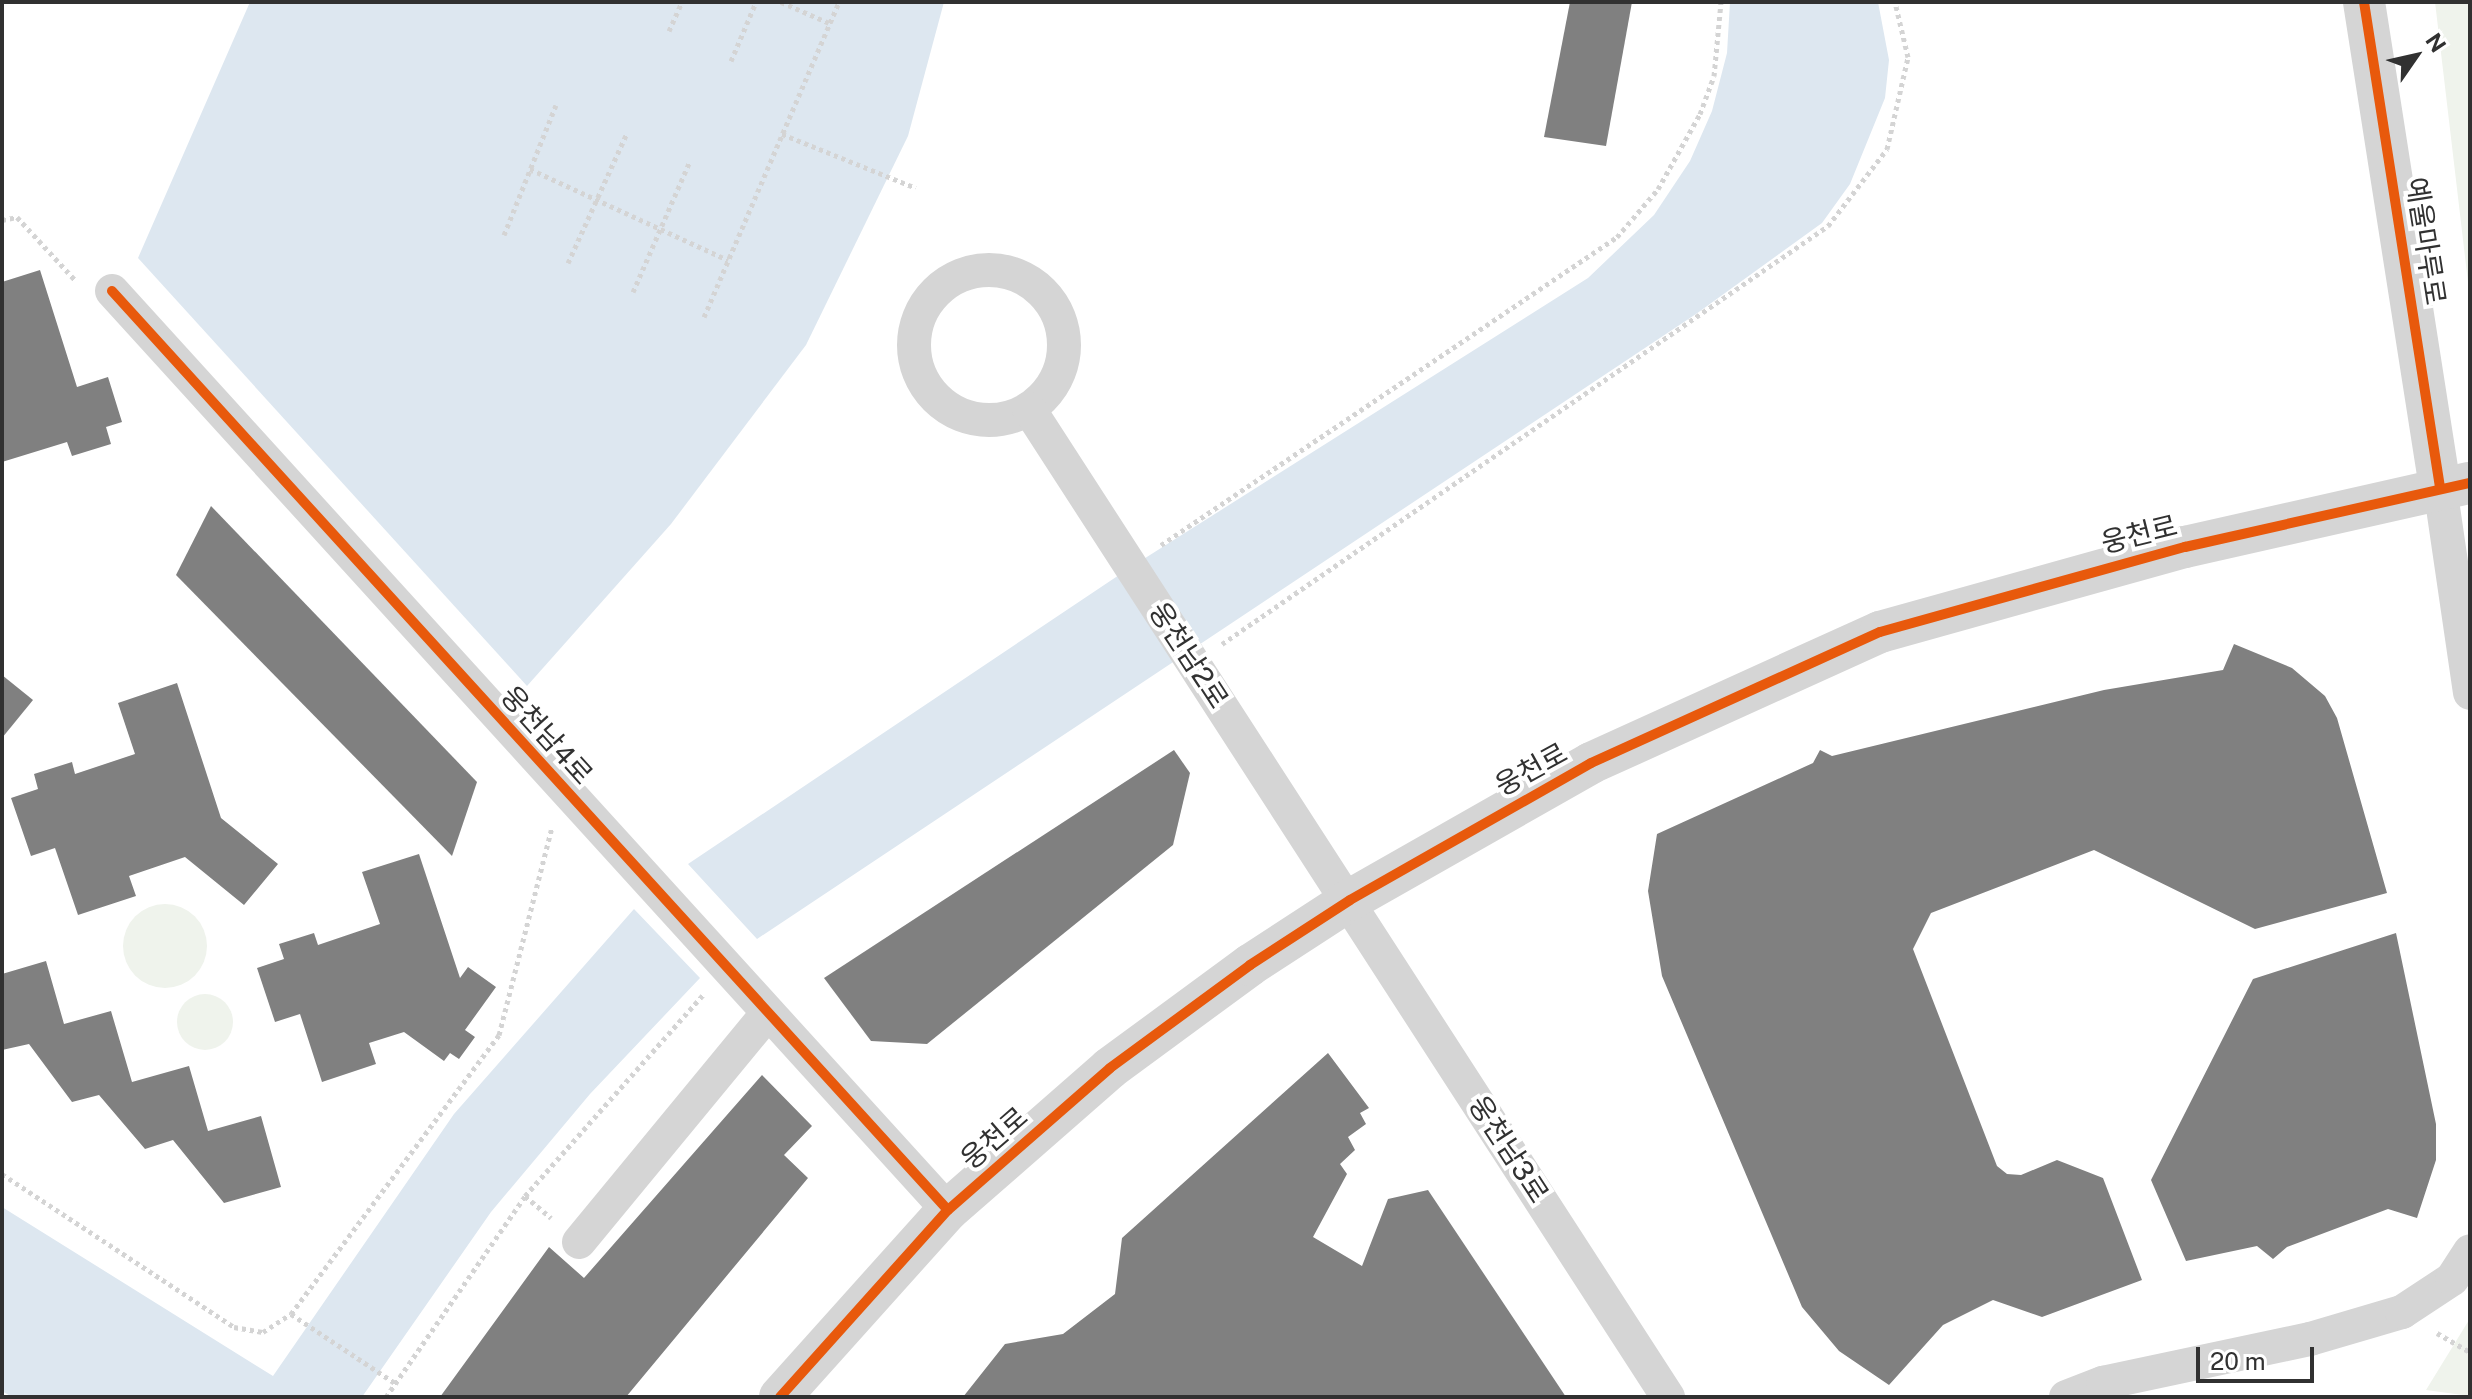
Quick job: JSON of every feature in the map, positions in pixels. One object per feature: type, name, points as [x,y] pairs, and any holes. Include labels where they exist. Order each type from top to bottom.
[{"type":"street","name":"예울마루로","points":[[2364,2],[2455,485]]},
{"type":"street","points":[[978,270],[1004,271],[1028,280],[1047,297],[1060,319],[1064,344],[1060,370],[1029,409],[985,420],[964,416],[926,387],[916,363],[920,313],[934,293],[954,277],[978,270]]},
{"type":"street","name":"웅천남4로","points":[[112,291],[948,1210]]},
{"type":"street","name":"웅천남2로","points":[[1029,409],[1350,900]]},
{"type":"street","points":[[2455,485],[2470,693]]},
{"type":"street","name":"웅천로","points":[[780,1397],[948,1210],[1110,1068],[1250,965],[1350,900],[1591,763],[1880,632],[2047,582],[2455,485]]},
{"type":"street","name":"웅천남3로","points":[[1350,900],[1668,1397]]},
{"type":"street","points":[[579,1242],[768,1013]]},
{"type":"street","points":[[2066,1397],[2103,1383],[2310,1339],[2402,1312],[2452,1279],[2470,1251]]},
{"type":"path","points":[[669,31],[682,2]]},
{"type":"path","points":[[731,61],[756,2]]},
{"type":"path","points":[[781,2],[829,23]]},
{"type":"path","points":[[704,317],[839,2]]},
{"type":"path","points":[[1125,556],[1617,237],[1658,189],[1700,114],[1714,76],[1721,2]]},
{"type":"path","points":[[1195,663],[1828,226],[1887,149],[1908,57],[1895,2]]},
{"type":"path","points":[[504,235],[556,105]]},
{"type":"path","points":[[782,134],[916,188]]},
{"type":"path","points":[[568,263],[626,135]]},
{"type":"path","points":[[633,292],[689,163]]},
{"type":"path","points":[[530,169],[728,260]]},
{"type":"path","points":[[2,220],[17,217]]},
{"type":"path","points":[[2,1174],[234,1327],[263,1332],[291,1314],[499,1035],[554,819]]},
{"type":"path","points":[[386,1397],[525,1196],[624,1079],[728,969]]},
{"type":"path","points":[[291,1314],[395,1383]]},
{"type":"shaded area","points":[[250,2],[944,2],[908,136],[806,345],[671,524],[527,686],[138,258]]},
{"type":"shaded area","points":[[1730,2],[1878,2],[1889,60],[1885,98],[1850,184],[1822,223],[1696,314],[757,939],[688,864],[1131,567],[1588,278],[1654,215],[1690,161],[1712,111],[1727,53]]},
{"type":"shaded area","points":[[2435,2],[2470,2],[2470,299]]},
{"type":"shaded area","points":[[165,904],[188,911],[200,923],[207,946],[200,969],[188,981],[165,988],[142,981],[130,969],[123,946],[130,923],[142,911]]},
{"type":"shaded area","points":[[634,909],[700,978],[590,1094],[491,1212],[362,1397],[12,1397],[2,1391],[2,1207],[273,1376],[454,1114]]},
{"type":"shaded area","points":[[205,994],[225,1002],[233,1022],[225,1042],[205,1050],[185,1042],[177,1022],[185,1002]]},
{"type":"shaded area","points":[[2470,1316],[2470,1396],[2426,1390],[2469,1320]]},
{"type":"building","points":[[1570,2],[1632,2],[1606,146],[1544,137]]},
{"type":"building","points":[[40,270],[77,387],[108,377],[122,422],[106,427],[111,444],[72,456],[67,442],[2,462],[2,282]]},
{"type":"building","points":[[211,506],[477,782],[452,856],[176,575]]},
{"type":"building","points":[[2234,644],[2292,668],[2325,696],[2337,718],[2387,893],[2255,929],[2094,850],[1931,913],[1913,949],[1997,1166],[2007,1174],[2021,1175],[2057,1160],[2103,1178],[2142,1280],[2042,1317],[1993,1300],[1943,1325],[1889,1385],[1839,1351],[1802,1307],[1662,976],[1648,891],[1657,834],[1813,763],[1820,750],[1832,756],[2104,690],[2223,670]]},
{"type":"building","points":[[2,675],[33,700],[2,738]]},
{"type":"building","points":[[177,683],[221,818],[278,864],[244,905],[185,857],[129,876],[136,896],[78,915],[55,848],[31,856],[11,798],[38,789],[34,774],[72,762],[75,774],[135,754],[118,703]]},
{"type":"building","points":[[1174,750],[1190,773],[1173,845],[927,1044],[871,1041],[824,978]]},
{"type":"building","points":[[419,854],[460,978],[468,967],[496,987],[465,1030],[475,1037],[459,1059],[450,1053],[444,1061],[404,1032],[369,1043],[376,1064],[322,1082],[300,1014],[275,1022],[257,968],[284,959],[279,944],[314,933],[318,945],[380,924],[362,872]]},
{"type":"building","points":[[2396,933],[2436,1124],[2436,1160],[2417,1218],[2388,1209],[2287,1247],[2273,1259],[2257,1246],[2186,1261],[2151,1180],[2253,979]]},
{"type":"building","points":[[46,961],[64,1024],[111,1011],[132,1082],[189,1066],[208,1131],[261,1116],[281,1187],[224,1203],[173,1140],[145,1149],[99,1095],[72,1102],[29,1044],[2,1050],[2,974]]},
{"type":"building","points":[[1328,1053],[1369,1108],[1360,1113],[1366,1124],[1348,1137],[1355,1150],[1340,1164],[1347,1174],[1313,1237],[1362,1266],[1388,1199],[1428,1190],[1566,1397],[963,1397],[1005,1344],[1063,1334],[1115,1294],[1122,1238]]},
{"type":"building","points":[[762,1075],[812,1126],[784,1155],[808,1178],[626,1397],[440,1397],[549,1247],[584,1278]]},
{"type":"cycle path","points":[[2364,2],[2440,487]]},
{"type":"cycle path","points":[[112,291],[948,1210]]},
{"type":"cycle path","points":[[780,1397],[948,1210],[1110,1068],[1250,965],[1350,900],[1591,763],[1880,632],[2185,547],[2470,483]]}]
